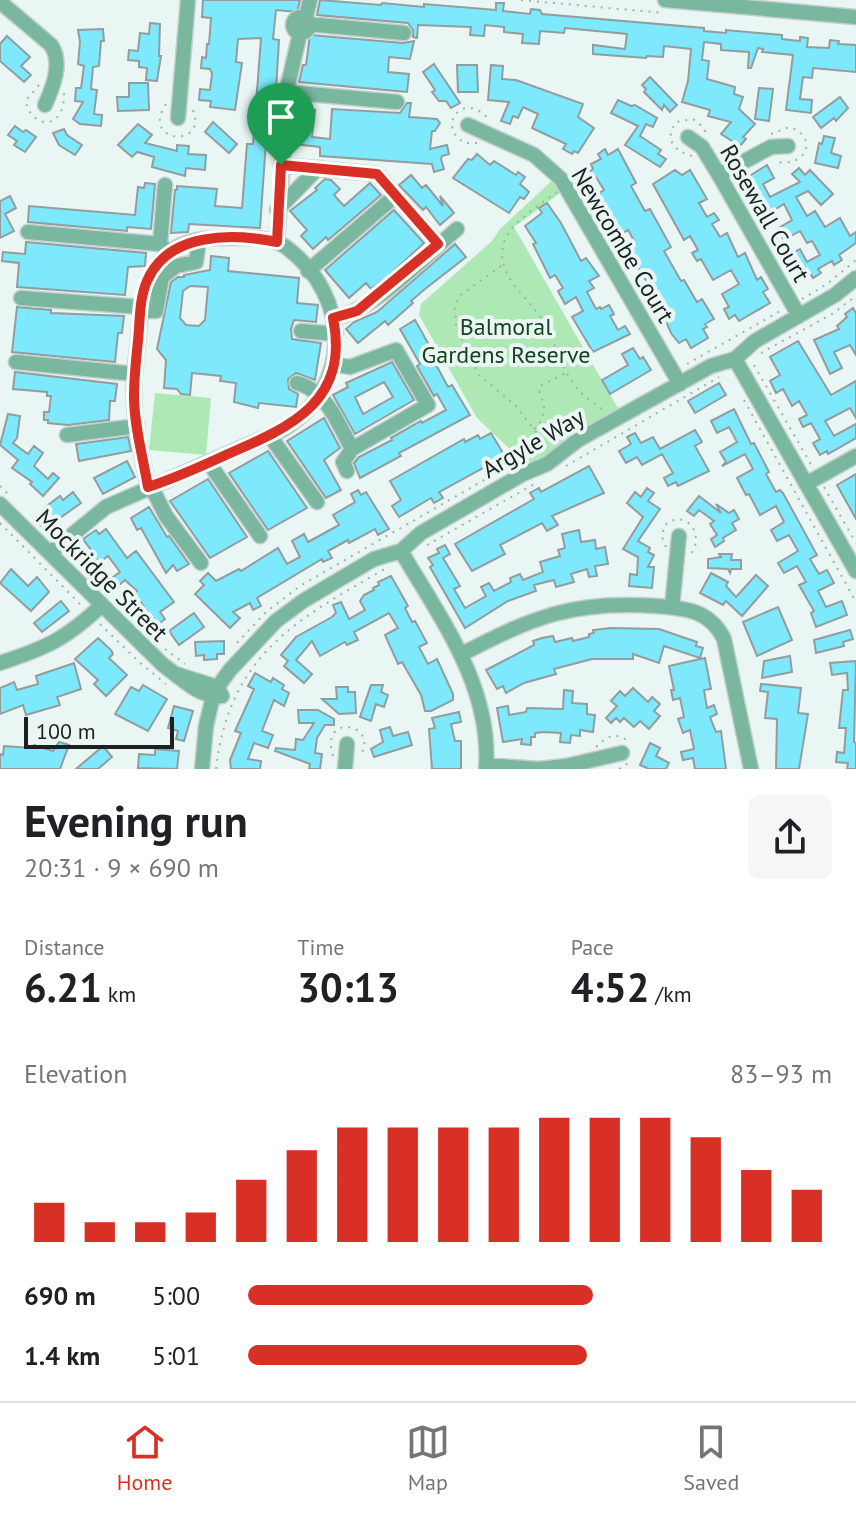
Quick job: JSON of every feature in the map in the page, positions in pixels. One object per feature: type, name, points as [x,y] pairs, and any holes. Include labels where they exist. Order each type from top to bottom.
[{"type":"street","points":[[178,118],[188,0]]},
{"type":"street","points":[[277,242],[287,92],[310,0]]},
{"type":"street","points":[[665,0],[856,17]]},
{"type":"street","points":[[4,6],[51,45],[56,54],[54,85],[45,105]]},
{"type":"street","points":[[304,26],[404,33]]},
{"type":"street","points":[[287,92],[397,102]]},
{"type":"street","name":"Newcombe Court","points":[[468,125],[534,155],[561,179],[680,384]]},
{"type":"street","name":"Rosewall Court","points":[[688,137],[702,147],[795,308]]},
{"type":"street","points":[[719,175],[771,147],[788,146]]},
{"type":"street","points":[[281,165],[375,173],[438,244]]},
{"type":"street","points":[[277,210],[318,168]]},
{"type":"street","points":[[165,185],[165,248],[147,280],[141,309],[134,394],[137,426],[150,486],[166,516],[201,563]]},
{"type":"street","points":[[308,271],[395,196]]},
{"type":"street","points":[[333,318],[357,311],[457,229]]},
{"type":"street","points":[[28,232],[165,248],[218,238],[277,242],[293,253],[326,297],[336,334],[333,364],[320,395],[298,420],[270,436],[101,510],[50,553]]},
{"type":"street","points":[[21,298],[156,311],[162,277],[176,266],[196,262],[199,240]]},
{"type":"street","name":"Argyle Way","points":[[217,693],[230,670],[276,621],[303,601],[381,555],[401,551],[421,533],[523,474],[547,464],[578,440],[711,366],[735,359],[795,308],[835,295],[856,278]]},
{"type":"street","points":[[301,331],[336,334]]},
{"type":"street","points":[[333,364],[350,367],[396,350],[428,403],[426,409],[352,449],[343,462],[347,471]]},
{"type":"street","points":[[735,359],[811,478],[856,571]]},
{"type":"street","points":[[16,362],[135,374]]},
{"type":"street","points":[[297,383],[308,386],[320,395],[352,449]]},
{"type":"street","points":[[67,435],[137,426]]},
{"type":"street","points":[[270,436],[317,502]]},
{"type":"street","points":[[811,478],[856,456]]},
{"type":"street","points":[[209,463],[260,536]]},
{"type":"street","name":"Mockridge Street","points":[[0,504],[151,654],[176,674],[217,693]]},
{"type":"street","points":[[672,607],[679,536]]},
{"type":"street","points":[[401,551],[462,654],[479,702],[486,767],[539,769],[622,753]]},
{"type":"street","points":[[462,654],[522,623],[563,610],[614,604],[692,610],[715,624],[724,639],[751,769]]},
{"type":"street","points":[[0,663],[55,643],[77,629],[102,605]]},
{"type":"street","points":[[202,769],[206,726],[217,693]]},
{"type":"street","points":[[345,769],[347,744]]},
{"type":"path","points":[[557,191],[513,225],[505,239],[502,264],[516,288],[545,323],[567,372],[581,393],[604,411]]},
{"type":"path","points":[[682,367],[795,308],[856,260]]},
{"type":"path","points":[[502,264],[459,296],[455,306],[456,327],[479,375],[515,405],[545,445]]},
{"type":"path","points":[[749,367],[754,365],[759,354],[832,314],[856,296]]},
{"type":"path","points":[[754,365],[811,478]]},
{"type":"path","points":[[534,429],[543,421],[545,410],[540,386],[567,372]]},
{"type":"path","points":[[560,469],[724,375]]},
{"type":"path","points":[[738,391],[856,602]]},
{"type":"path","points":[[420,549],[546,477]]},
{"type":"path","points":[[822,483],[856,543]]},
{"type":"path","points":[[0,523],[86,608]]},
{"type":"path","points":[[216,769],[223,730],[232,705],[243,682],[267,650],[303,617],[390,566]]},
{"type":"path","points":[[159,644],[191,667]]},
{"type":"green space","name":"Balmoral Gardens Reserve","points":[[558,175],[567,188],[514,227],[623,417],[532,470],[477,418],[419,315],[421,304],[492,241],[500,229]]},
{"type":"green space","points":[[155,393],[211,398],[206,455],[149,450]]},
{"type":"building","points":[[203,0],[300,0],[297,12],[276,10],[273,39],[279,40],[276,90],[271,141],[266,141],[260,228],[189,224],[188,232],[171,233],[177,186],[217,189],[215,206],[242,208],[247,144],[253,144],[261,38],[238,39],[236,62],[242,63],[235,110],[210,107],[211,101],[199,100],[200,89],[210,90],[212,74],[210,69],[201,68],[202,57],[206,58],[209,44],[211,18],[202,17]]},
{"type":"building","points":[[320,0],[496,10],[496,3],[504,3],[503,11],[530,14],[531,9],[540,10],[542,14],[704,28],[704,31],[782,35],[782,39],[800,41],[800,37],[808,38],[807,47],[829,48],[830,40],[839,41],[838,44],[856,45],[856,72],[813,68],[812,78],[803,77],[800,99],[812,100],[811,113],[786,110],[793,55],[762,52],[763,49],[758,48],[751,68],[748,68],[749,52],[721,50],[721,44],[704,42],[702,60],[709,61],[707,79],[735,87],[734,94],[743,97],[739,109],[755,124],[743,137],[746,139],[740,146],[721,134],[731,122],[708,116],[710,110],[682,102],[691,49],[664,46],[663,57],[646,58],[593,54],[593,45],[625,49],[627,34],[565,28],[564,33],[540,31],[539,44],[522,43],[523,34],[504,32],[504,27],[485,25],[484,36],[470,35],[471,27],[418,25],[417,38],[413,37],[408,23],[317,15]]},
{"type":"building","points":[[150,23],[160,24],[161,56],[157,81],[146,80],[147,68],[139,67],[139,61],[128,60],[129,50],[138,51],[140,33],[149,34]]},
{"type":"building","points":[[103,29],[99,66],[93,67],[91,89],[97,90],[94,114],[102,115],[101,126],[80,124],[73,119],[83,102],[75,101],[76,88],[81,88],[84,66],[78,64],[78,30]]},
{"type":"building","points":[[310,35],[403,43],[414,41],[410,59],[389,57],[388,72],[409,74],[407,92],[299,82],[303,65],[306,65]]},
{"type":"building","points":[[7,36],[30,57],[21,66],[31,75],[24,82],[0,61],[0,44]]},
{"type":"building","points":[[434,64],[460,103],[451,108],[432,92],[435,90],[423,72]]},
{"type":"building","points":[[457,65],[477,65],[478,92],[458,92]]},
{"type":"building","points":[[491,65],[503,66],[502,79],[516,80],[583,104],[578,117],[594,128],[578,153],[574,151],[572,154],[563,149],[566,144],[532,128],[538,114],[523,107],[518,118],[513,116],[510,124],[501,121],[509,102],[488,100]]},
{"type":"building","points":[[650,77],[677,105],[670,112],[664,105],[662,110],[644,92],[646,89],[642,85]]},
{"type":"building","points":[[129,83],[148,83],[149,110],[118,111],[117,97],[129,97]]},
{"type":"building","points":[[759,88],[773,89],[769,121],[755,119]]},
{"type":"building","points":[[840,97],[848,108],[836,121],[834,118],[821,128],[813,117]]},
{"type":"building","points":[[618,100],[635,105],[657,118],[653,127],[646,124],[640,136],[661,150],[658,154],[666,159],[660,167],[625,145],[638,126],[611,113]]},
{"type":"building","points":[[407,103],[411,103],[409,117],[437,119],[440,123],[432,131],[430,149],[447,145],[449,154],[441,159],[444,169],[434,172],[432,164],[320,156],[320,147],[294,144],[297,108],[315,110],[312,137],[330,139],[332,109],[400,113]]},
{"type":"building","points":[[213,122],[237,144],[229,153],[205,132]]},
{"type":"building","points":[[138,124],[152,135],[145,143],[177,151],[177,145],[189,146],[188,154],[206,155],[205,170],[186,168],[185,176],[152,167],[154,157],[137,152],[132,157],[118,145]]},
{"type":"building","points":[[15,126],[36,137],[25,152],[14,145],[17,141],[8,135]]},
{"type":"building","points":[[64,129],[67,135],[82,145],[75,155],[59,145],[53,133]]},
{"type":"building","points":[[824,136],[835,138],[831,153],[841,156],[838,168],[815,163],[819,143],[822,144]]},
{"type":"building","points":[[605,149],[608,155],[618,149],[636,183],[631,186],[645,211],[650,209],[671,247],[664,251],[681,281],[684,280],[697,302],[702,299],[714,319],[703,329],[708,338],[691,348],[686,339],[679,343],[671,333],[664,317],[667,316],[627,249],[636,244],[628,230],[620,235],[609,211],[602,215],[598,207],[602,205],[596,195],[604,190],[596,177],[590,181],[586,174],[593,169],[591,164],[601,159],[598,154]]},
{"type":"building","points":[[477,154],[490,165],[494,161],[525,177],[520,184],[529,192],[524,199],[520,197],[509,213],[453,178],[468,159],[472,160]]},
{"type":"building","points":[[767,165],[774,178],[763,184],[770,197],[800,182],[792,174],[799,168],[805,175],[810,170],[833,194],[821,205],[808,191],[796,197],[807,216],[815,211],[825,227],[840,218],[850,236],[856,232],[856,243],[839,255],[842,260],[834,265],[832,261],[818,269],[821,273],[813,278],[808,270],[796,275],[789,255],[800,249],[807,262],[820,255],[812,241],[807,243],[800,231],[784,240],[777,229],[792,220],[784,204],[771,212],[769,207],[765,210],[746,178]]},
{"type":"building","points":[[675,170],[682,175],[690,170],[707,199],[699,203],[707,217],[714,213],[719,220],[712,224],[720,237],[727,233],[738,257],[745,253],[757,280],[761,277],[768,289],[763,292],[770,303],[739,321],[735,315],[729,319],[724,309],[729,307],[722,294],[739,284],[731,270],[713,280],[701,259],[697,261],[692,253],[698,250],[690,236],[684,240],[653,184]]},
{"type":"building","points":[[411,175],[422,188],[426,185],[443,206],[440,196],[454,213],[440,225],[426,207],[423,210],[399,185]]},
{"type":"building","points":[[325,179],[331,180],[340,189],[334,195],[344,206],[370,183],[381,195],[313,249],[301,236],[307,230],[290,211],[317,190],[315,188]]},
{"type":"building","points":[[145,183],[155,184],[151,229],[127,227],[127,231],[28,222],[29,206],[135,215],[138,187],[144,188]]},
{"type":"building","points":[[10,196],[16,208],[5,214],[14,231],[0,238],[0,201]]},
{"type":"building","points":[[547,203],[581,261],[586,258],[599,276],[589,281],[594,288],[587,292],[596,309],[609,305],[614,314],[610,316],[618,330],[625,326],[630,334],[593,352],[572,317],[583,311],[576,297],[565,304],[558,291],[563,288],[555,275],[550,278],[533,244],[536,243],[525,226],[542,213],[539,208]]},
{"type":"building","points":[[394,210],[424,243],[371,289],[366,283],[349,298],[325,270]]},
{"type":"building","points":[[26,242],[146,253],[145,266],[128,267],[125,295],[17,287],[19,263],[2,261],[3,252],[25,254]]},
{"type":"building","points":[[455,244],[466,257],[411,301],[413,303],[388,325],[385,321],[358,343],[346,329],[377,312]]},
{"type":"building","points":[[211,256],[229,258],[228,271],[299,278],[297,303],[318,305],[316,322],[294,320],[291,329],[292,339],[321,343],[315,380],[296,373],[288,379],[289,389],[298,394],[296,407],[259,403],[258,408],[234,402],[236,383],[220,381],[221,376],[192,373],[190,395],[181,394],[177,389],[164,388],[166,360],[157,349],[171,282],[184,275],[210,270]],"holes":[[[190,286],[208,287],[205,320],[199,326],[186,325],[180,318],[183,291]]]},
{"type":"building","points":[[17,307],[51,310],[51,313],[124,316],[122,333],[118,333],[115,362],[12,352]]},
{"type":"building","points":[[853,308],[856,313],[856,355],[850,345],[834,352],[842,368],[830,374],[814,340],[839,329],[837,326],[847,317],[845,314]]},
{"type":"building","points":[[415,320],[448,387],[452,385],[470,415],[360,478],[354,463],[359,457],[446,410],[437,394],[434,396],[400,329]]},
{"type":"building","points":[[798,341],[831,395],[856,381],[856,418],[850,408],[825,421],[834,436],[856,424],[856,438],[828,454],[827,451],[820,455],[813,443],[820,439],[811,423],[803,427],[799,419],[807,415],[799,401],[792,406],[783,389],[776,393],[770,381],[780,375],[770,357]]},
{"type":"building","points":[[633,348],[651,370],[610,394],[602,380],[628,365],[622,354]]},
{"type":"building","points":[[392,362],[414,400],[355,434],[333,395],[348,387],[346,383]],"holes":[[[384,382],[393,397],[363,414],[355,397]]]},
{"type":"building","points":[[15,372],[117,384],[115,401],[110,401],[109,420],[68,425],[48,423],[44,420],[44,412],[49,412],[51,396],[47,396],[47,392],[13,389]]},
{"type":"building","points":[[719,383],[726,395],[695,413],[688,401]]},
{"type":"building","points":[[734,409],[769,472],[766,474],[776,492],[780,490],[783,493],[817,555],[810,559],[819,574],[827,570],[834,583],[818,591],[826,607],[842,601],[847,615],[816,627],[811,613],[814,611],[799,585],[806,582],[797,566],[784,573],[778,563],[798,551],[789,535],[777,541],[771,530],[784,522],[776,506],[760,515],[749,494],[746,495],[737,478],[753,469],[745,454],[722,466],[726,462],[720,452],[737,442],[729,427],[717,433],[711,421]]},
{"type":"building","points":[[8,414],[20,416],[17,438],[13,443],[28,454],[34,446],[43,453],[34,466],[48,479],[53,473],[59,478],[43,496],[30,484],[32,482],[12,468],[18,460],[0,445]]},
{"type":"building","points":[[324,418],[340,448],[324,460],[341,490],[326,498],[287,441]]},
{"type":"building","points":[[695,430],[702,442],[695,446],[709,471],[678,486],[676,482],[668,486],[664,478],[673,473],[662,454],[642,465],[637,457],[626,463],[619,451],[631,444],[627,437],[635,433],[641,443],[653,437],[660,449]]},
{"type":"building","points":[[491,433],[503,453],[510,450],[514,458],[506,462],[503,457],[439,492],[443,498],[434,503],[431,498],[399,517],[392,506],[401,500],[390,481],[464,439],[465,442],[478,435],[480,439]]},
{"type":"building","points":[[128,437],[131,451],[79,461],[76,444]]},
{"type":"building","points":[[268,451],[307,508],[268,530],[229,473]]},
{"type":"building","points":[[127,461],[135,477],[103,494],[94,478]]},
{"type":"building","points":[[589,466],[604,493],[552,516],[558,525],[547,531],[542,523],[500,545],[505,554],[472,571],[455,544],[534,499],[530,493],[539,488],[541,492]]},
{"type":"building","points":[[856,474],[856,519],[837,485]]},
{"type":"building","points":[[208,479],[247,537],[210,558],[170,501]]},
{"type":"building","points":[[647,488],[654,493],[648,501],[660,509],[638,541],[650,548],[648,552],[654,555],[648,567],[654,567],[652,588],[629,586],[630,574],[637,575],[638,557],[623,549],[643,517],[627,503],[635,492],[641,497]]},
{"type":"building","points":[[358,490],[361,495],[366,492],[389,529],[378,535],[375,529],[328,551],[332,558],[323,562],[322,559],[257,598],[261,606],[253,610],[250,603],[233,612],[240,618],[230,628],[195,594],[204,585],[200,581],[208,573],[216,581],[239,569],[241,571],[278,548],[287,564],[300,557],[292,541],[304,534],[308,542],[339,525],[333,515],[355,502],[351,494]]},
{"type":"building","points":[[73,492],[81,503],[52,520],[44,508],[60,496],[63,500]]},
{"type":"building","points":[[699,496],[721,513],[716,504],[729,513],[734,510],[739,519],[732,523],[736,530],[715,547],[711,539],[717,535],[710,524],[714,521],[699,510],[694,516],[687,511]]},
{"type":"building","points":[[149,507],[167,537],[189,564],[177,571],[173,565],[166,573],[141,528],[137,530],[131,518]]},
{"type":"building","points":[[106,529],[127,558],[136,551],[174,602],[160,612],[165,619],[157,625],[140,601],[138,603],[131,597],[137,591],[125,580],[119,585],[113,577],[120,572],[108,556],[100,562],[92,557],[83,539],[96,530],[99,534]]},
{"type":"building","points":[[579,530],[581,542],[595,540],[596,549],[605,547],[608,564],[595,566],[597,576],[589,577],[587,569],[571,574],[574,582],[556,587],[554,580],[534,585],[536,591],[508,601],[465,628],[430,567],[433,565],[428,558],[439,553],[437,549],[445,545],[450,554],[443,558],[460,586],[454,589],[465,608],[486,596],[481,587],[489,583],[494,591],[520,574],[523,580],[543,572],[540,562],[560,556],[558,550],[565,548],[562,534]]},
{"type":"building","points":[[719,554],[732,554],[731,560],[741,560],[741,569],[731,569],[730,573],[728,569],[708,568],[708,559],[721,557]]},
{"type":"building","points":[[11,569],[28,586],[37,577],[49,592],[31,611],[0,583]]},
{"type":"building","points":[[711,573],[728,582],[726,586],[736,597],[756,575],[768,586],[742,616],[726,601],[723,605],[700,593]]},
{"type":"building","points":[[391,576],[408,606],[405,608],[412,622],[415,621],[427,643],[419,647],[428,664],[437,659],[453,694],[453,700],[431,711],[425,711],[421,695],[402,662],[398,664],[385,635],[398,628],[389,613],[354,632],[358,640],[347,645],[345,642],[320,656],[312,641],[296,660],[312,674],[304,683],[284,666],[288,661],[281,655],[296,637],[332,617],[336,613],[333,605],[341,602],[349,619],[365,610],[360,601],[364,595],[374,590],[378,582]]},
{"type":"building","points":[[61,601],[69,611],[42,632],[34,623]]},
{"type":"building","points":[[778,607],[792,640],[757,656],[743,622]]},
{"type":"building","points":[[194,613],[204,627],[179,645],[169,631]]},
{"type":"building","points":[[659,629],[697,642],[696,646],[703,648],[700,658],[664,646],[659,663],[633,654],[633,659],[592,659],[554,669],[556,674],[524,683],[506,693],[503,686],[497,689],[486,670],[534,645],[533,641],[553,636],[555,642],[572,638],[573,641],[589,637],[593,630]]},
{"type":"building","points":[[850,630],[853,639],[843,642],[844,646],[816,653],[814,640]]},
{"type":"building","points":[[98,638],[111,650],[113,654],[109,658],[127,675],[106,696],[94,684],[98,680],[75,659]]},
{"type":"building","points":[[224,641],[224,654],[217,654],[217,659],[204,660],[204,655],[196,656],[195,642]]},
{"type":"building","points":[[790,656],[792,672],[762,678],[764,661]]},
{"type":"building","points":[[705,658],[711,689],[704,690],[707,708],[714,705],[717,714],[710,717],[716,732],[721,731],[726,769],[695,769],[693,758],[683,760],[681,752],[694,749],[690,730],[683,733],[678,719],[684,717],[680,698],[673,700],[669,666]]},
{"type":"building","points":[[856,661],[856,769],[847,769],[848,763],[836,762],[837,752],[844,753],[846,728],[839,728],[843,690],[848,690],[847,673],[832,675],[830,663]]},
{"type":"building","points":[[74,663],[81,689],[57,697],[60,705],[26,715],[23,705],[0,714],[0,688],[14,682],[17,690],[38,684],[36,676]]},
{"type":"building","points":[[255,673],[271,682],[273,678],[284,685],[282,689],[289,693],[284,706],[274,700],[262,731],[273,735],[268,748],[254,743],[248,759],[261,761],[260,769],[231,769],[230,760],[241,733],[235,731],[254,689],[248,686]]},
{"type":"building","points":[[761,684],[801,688],[798,713],[808,714],[799,769],[776,769],[777,719],[765,718],[768,692],[760,691]]},
{"type":"building","points":[[143,685],[167,699],[148,731],[115,714],[131,687],[139,691]]},
{"type":"building","points":[[371,685],[383,685],[381,692],[388,695],[384,707],[376,704],[371,721],[360,717]]},
{"type":"building","points":[[336,687],[348,687],[348,692],[355,692],[356,713],[339,714],[322,699],[337,699]]},
{"type":"building","points":[[633,688],[648,702],[652,697],[660,704],[654,711],[660,716],[649,729],[640,721],[634,727],[624,718],[620,722],[616,718],[611,723],[606,718],[617,706],[611,701],[620,691],[625,696]]},
{"type":"building","points":[[564,690],[573,691],[572,703],[587,704],[587,714],[595,715],[593,732],[580,730],[580,736],[571,735],[570,743],[560,742],[561,733],[544,732],[531,737],[531,745],[521,744],[522,739],[503,742],[497,708],[508,706],[509,715],[526,712],[527,708],[563,709]]},
{"type":"building","points":[[174,706],[193,711],[184,741],[176,739],[178,731],[168,728]]},
{"type":"building","points":[[298,710],[318,710],[334,719],[334,725],[325,725],[317,738],[315,753],[322,754],[320,769],[309,769],[310,764],[275,751],[276,748],[295,750],[296,739],[303,740],[314,723],[299,723]]},
{"type":"building","points":[[459,712],[461,722],[451,724],[455,741],[461,741],[461,769],[432,769],[429,729],[435,728],[432,718]]},
{"type":"building","points":[[390,727],[393,736],[408,732],[412,745],[374,757],[371,749],[383,742],[380,730]]},
{"type":"building","points":[[59,742],[69,745],[60,769],[0,769],[0,754],[3,755],[4,746],[33,748],[34,745],[53,751]]},
{"type":"building","points":[[650,743],[660,748],[656,756],[669,763],[666,769],[649,769],[640,765]]},
{"type":"building","points":[[103,746],[112,757],[98,769],[76,769]]},
{"type":"building","points":[[155,749],[179,751],[177,769],[138,768],[139,754],[155,755]]},
{"type":"route","points":[[281,165],[379,175],[438,244],[353,314],[333,318],[336,341],[331,372],[315,403],[298,420],[270,436],[148,487],[134,394],[141,307],[147,280],[170,253],[190,242],[211,238],[277,242],[281,165]]}]
